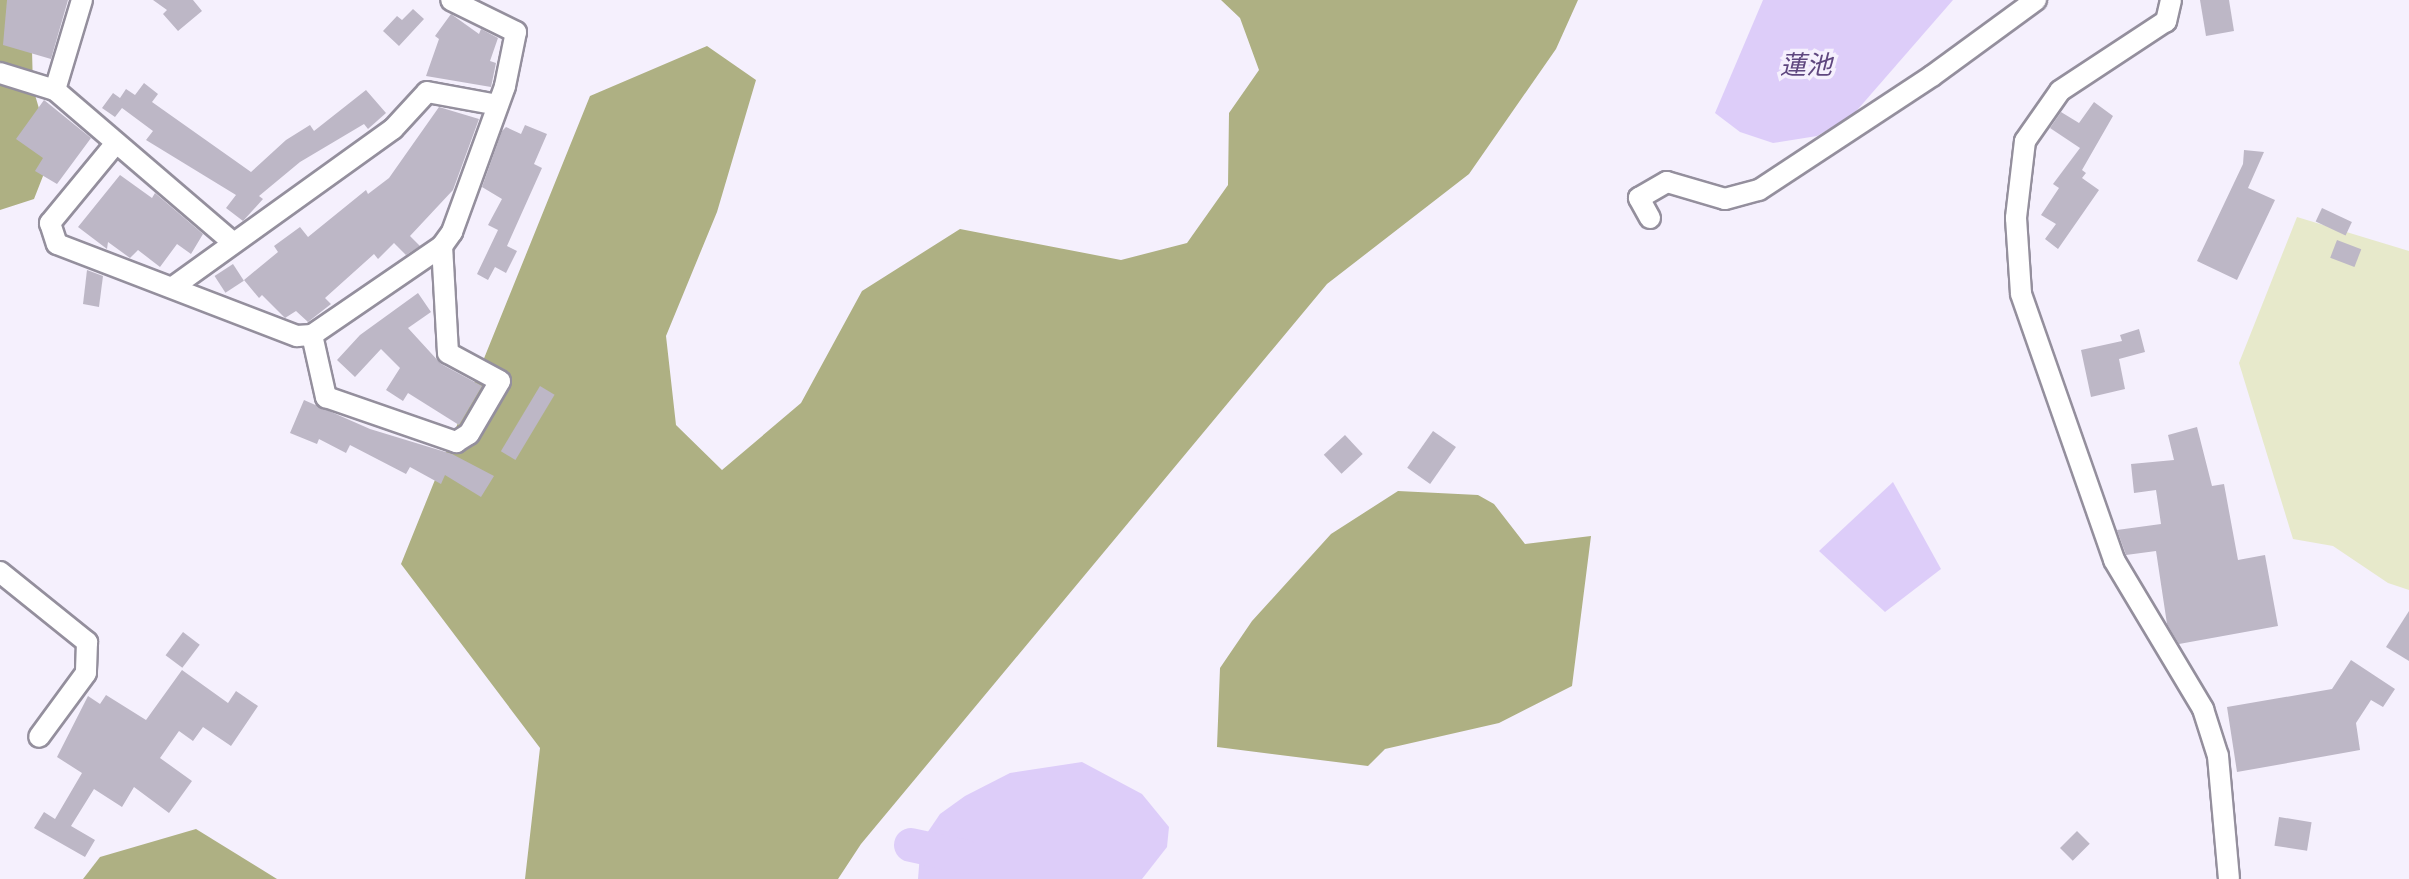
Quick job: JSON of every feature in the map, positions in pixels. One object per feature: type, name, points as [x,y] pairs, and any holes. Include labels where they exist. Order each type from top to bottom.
[{"type":"street","points":[[55,90],[82,0]]},
{"type":"street","points":[[116,143],[50,223],[57,244],[297,336],[312,335],[442,246],[452,232],[498,105],[516,32],[451,0]]},
{"type":"street","points":[[1650,218],[1639,198],[1667,182],[1725,199],[1759,190],[1932,76],[2036,0]]},
{"type":"street","points":[[2171,0],[2166,21],[2060,91],[2025,141],[2016,218],[2021,294],[2114,560],[2203,709],[2218,756],[2229,879]]},
{"type":"street","points":[[0,73],[55,90],[231,241]]},
{"type":"street","points":[[173,287],[231,241],[393,129],[427,92],[498,105]]},
{"type":"street","points":[[312,335],[326,397],[456,442],[469,434],[500,381],[448,353],[442,246]]},
{"type":"street","points":[[0,572],[87,642],[86,673],[39,737]]},
{"type":"green space","points":[[0,0],[37,0],[31,12],[33,88],[52,153],[34,199],[0,210]]},
{"type":"green space","points":[[1221,0],[1578,0],[1556,49],[1469,174],[1327,284],[861,844],[838,879],[525,879],[540,748],[401,564],[590,96],[707,46],[756,80],[717,212],[666,336],[676,425],[722,470],[801,403],[862,291],[960,229],[1121,260],[1187,243],[1228,185],[1229,113],[1259,70],[1240,18]]},
{"type":"green space","points":[[2297,217],[2409,251],[2409,590],[2388,583],[2333,546],[2293,539],[2239,363]]},
{"type":"green space","points":[[1398,491],[1478,495],[1494,504],[1525,544],[1591,536],[1572,686],[1499,723],[1385,749],[1368,766],[1217,747],[1220,668],[1252,621],[1331,534]]},
{"type":"green space","points":[[196,829],[277,879],[83,879],[100,857]]},
{"type":"water","name":"蓮池","points":[[1763,0],[1953,0],[1852,116],[1817,136],[1773,143],[1740,132],[1715,113]]},
{"type":"water","points":[[1893,482],[1941,569],[1885,612],[1819,551]]},
{"type":"water","points":[[1082,762],[1142,794],[1169,827],[1167,847],[1142,879],[918,879],[921,842],[940,814],[965,796],[1010,773]]},
{"type":"building","points":[[7,0],[68,0],[51,59],[3,45]]},
{"type":"building","points":[[153,0],[193,0],[202,11],[178,31],[163,14],[167,10]]},
{"type":"building","points":[[2200,0],[2229,0],[2234,31],[2206,36]]},
{"type":"building","points":[[413,9],[424,19],[399,46],[383,31],[397,16],[402,20]]},
{"type":"building","points":[[451,14],[479,34],[481,29],[498,38],[490,61],[496,63],[491,87],[426,76],[439,39],[435,36]]},
{"type":"building","points":[[144,83],[158,94],[152,102],[251,172],[286,140],[310,125],[314,131],[366,90],[386,113],[368,129],[364,124],[300,162],[259,196],[263,199],[243,221],[226,208],[236,195],[146,140],[153,131],[122,108],[115,117],[102,108],[113,93],[120,98],[126,89],[135,95]]},
{"type":"building","points":[[44,100],[91,138],[57,184],[35,171],[43,158],[16,139]]},
{"type":"building","points":[[2094,102],[2113,116],[2082,170],[2086,173],[2082,178],[2099,190],[2058,249],[2045,239],[2056,224],[2041,215],[2059,188],[2053,184],[2080,148],[2050,128],[2061,112],[2079,123]]},
{"type":"building","points":[[439,107],[479,119],[453,190],[410,236],[420,246],[406,255],[394,243],[378,259],[374,254],[325,298],[331,304],[308,322],[296,311],[285,318],[262,295],[259,298],[244,280],[278,252],[274,246],[300,227],[308,237],[366,190],[368,194],[389,178]]},
{"type":"building","points":[[525,125],[547,134],[534,164],[542,168],[507,246],[517,251],[506,273],[495,267],[488,280],[477,274],[498,230],[488,225],[502,199],[482,187],[502,131],[506,127],[521,134]]},
{"type":"building","points":[[2244,150],[2264,152],[2248,188],[2275,200],[2237,280],[2197,261],[2243,164]]},
{"type":"building","points":[[120,175],[152,198],[155,193],[203,234],[191,254],[177,244],[160,267],[138,250],[130,258],[108,242],[107,249],[78,227]]},
{"type":"building","points":[[2322,208],[2352,222],[2346,236],[2316,222]]},
{"type":"building","points":[[2337,240],[2361,249],[2354,267],[2330,258]]},
{"type":"building","points":[[233,264],[244,281],[225,293],[215,276]]},
{"type":"building","points":[[87,270],[103,276],[99,307],[83,304]]},
{"type":"building","points":[[418,293],[431,312],[408,328],[441,364],[482,386],[459,425],[408,393],[403,401],[386,390],[400,368],[381,349],[355,377],[337,360],[360,335]]},
{"type":"building","points":[[2139,329],[2145,352],[2119,359],[2125,389],[2091,397],[2081,350],[2122,341],[2120,335]]},
{"type":"building","points":[[540,386],[555,395],[515,460],[501,451]]},
{"type":"building","points":[[304,400],[370,429],[452,454],[494,476],[481,497],[445,475],[441,484],[410,467],[406,474],[350,445],[346,453],[319,439],[317,444],[290,433]]},
{"type":"building","points":[[2197,427],[2212,486],[2224,484],[2238,560],[2265,555],[2278,626],[2179,644],[2167,624],[2156,551],[2126,555],[2117,530],[2161,524],[2156,490],[2134,493],[2131,464],[2174,460],[2168,435]]},
{"type":"building","points":[[1433,431],[1456,447],[1430,484],[1407,468]]},
{"type":"building","points":[[1345,435],[1363,454],[1342,474],[1324,455]]},
{"type":"building","points":[[2409,611],[2409,661],[2386,647]]},
{"type":"building","points":[[183,632],[200,645],[182,668],[166,655]]},
{"type":"building","points":[[2351,660],[2395,689],[2383,707],[2371,700],[2356,723],[2360,750],[2237,772],[2227,707],[2332,689]]},
{"type":"building","points":[[182,670],[228,703],[236,691],[258,706],[231,746],[203,727],[193,741],[179,731],[160,758],[192,781],[169,813],[134,787],[122,807],[94,789],[71,826],[95,840],[85,857],[34,828],[44,812],[55,819],[82,773],[57,757],[88,696],[100,704],[106,695],[146,720]]},
{"type":"building","points":[[2279,817],[2312,822],[2307,851],[2274,846]]},
{"type":"building","points":[[2077,831],[2090,844],[2073,861],[2060,848]]},
{"type":"waterway","points":[[911,845],[966,857]]}]
